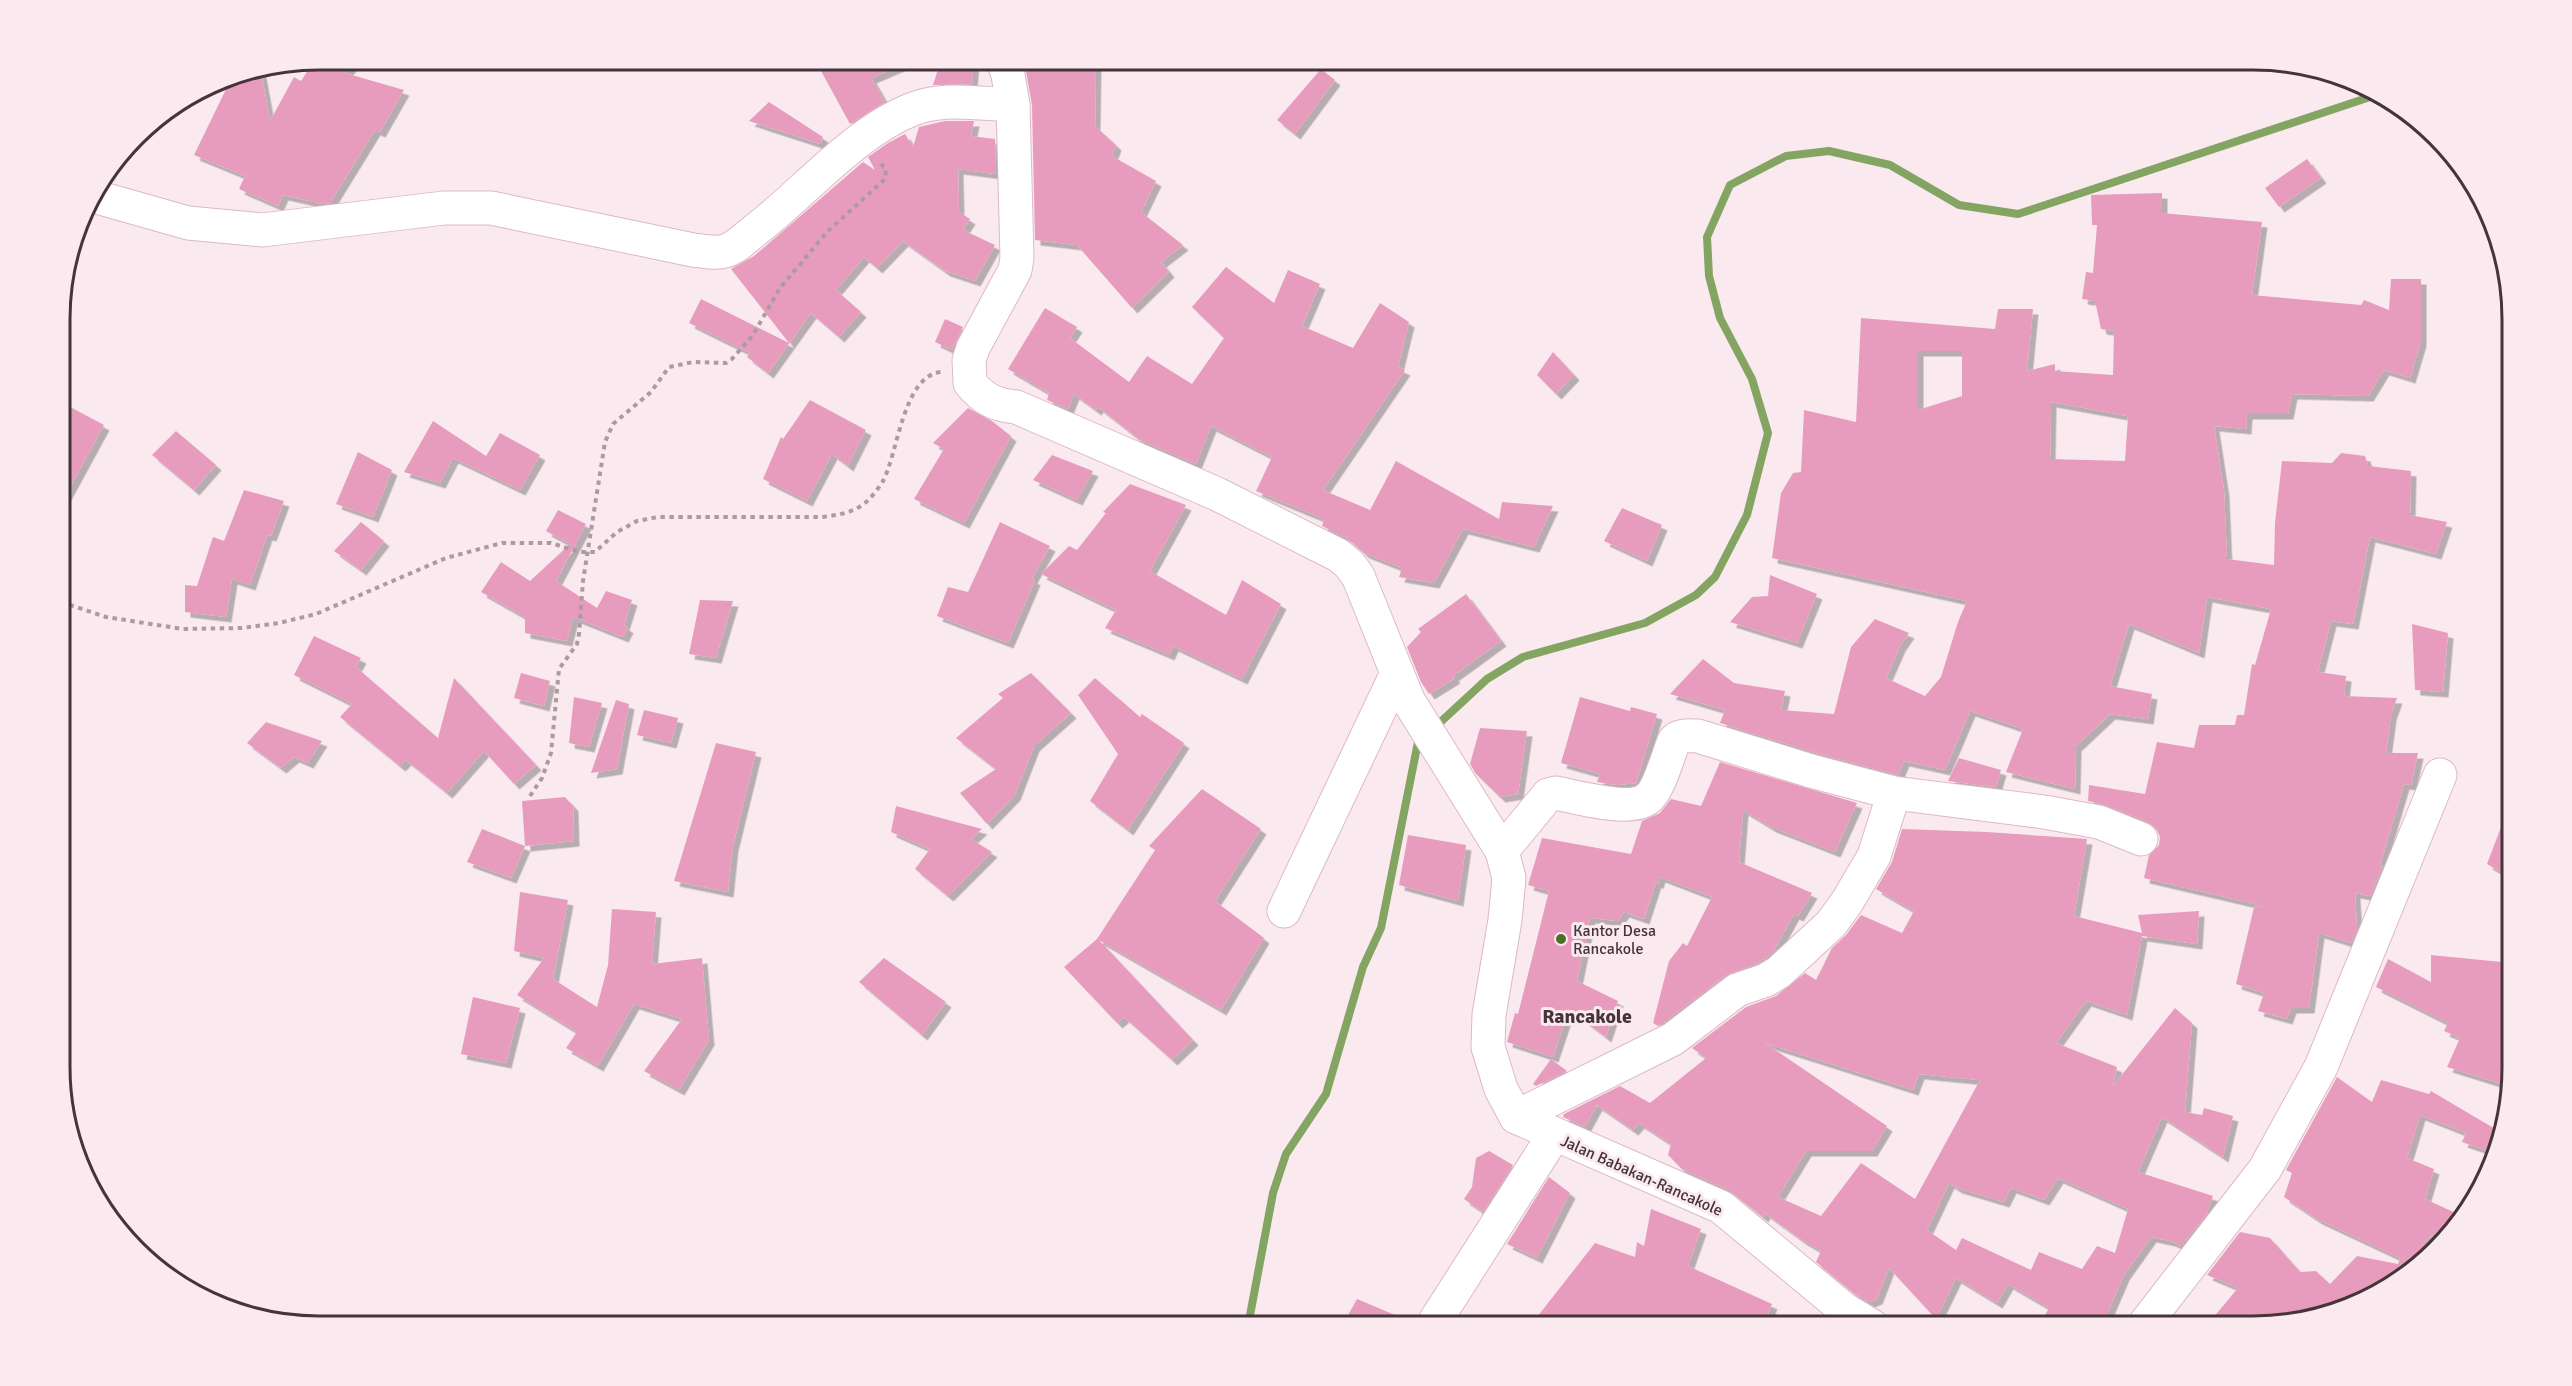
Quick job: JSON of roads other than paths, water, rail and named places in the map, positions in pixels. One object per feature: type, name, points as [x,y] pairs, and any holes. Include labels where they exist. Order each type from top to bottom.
[{"type":"street","points":[[1007,70],[1013,105],[1017,245],[1015,270],[973,348],[969,369],[970,383],[986,399],[998,405],[1016,407],[1217,494],[1338,555],[1358,576],[1402,686],[1438,749],[1502,851],[1509,878],[1505,920],[1489,1015],[1488,1047],[1501,1089],[1516,1117],[1674,1039],[1737,990],[1766,980],[1779,972],[1831,924],[1847,902],[1874,856],[1894,793]]},
{"type":"street","points":[[102,199],[188,223],[262,230],[444,208],[491,208],[693,250],[716,252],[725,251],[734,246],[857,144],[904,114],[921,106],[940,103],[1013,105]]},
{"type":"street","points":[[1284,911],[1402,686]]},
{"type":"street","points":[[1502,851],[1548,795],[1556,793],[1617,804],[1638,803],[1647,799],[1654,789],[1674,741],[1677,737],[1685,736],[1698,736],[1894,793],[2044,812],[2099,822],[2141,839]]},
{"type":"street","points":[[2152,1316],[2265,1169],[2321,1067],[2440,774]]},
{"type":"street","name":"Jalan Babakan-Rancakole","points":[[1516,1117],[1554,1136],[1721,1207],[1844,1309],[1856,1316]]},
{"type":"street","points":[[1438,1316],[1554,1136]]},
{"type":"waterway","points":[[1433,729],[1487,679],[1523,657],[1645,623],[1696,595],[1715,577],[1747,515],[1768,433],[1752,379],[1720,318],[1709,276],[1707,237],[1730,185],[1786,156],[1829,151],[1890,165],[1959,205],[2018,214],[2367,98]]},
{"type":"waterway","points":[[1250,1316],[1273,1193],[1286,1154],[1326,1094],[1363,967],[1381,928],[1418,742],[1424,737]]},
{"type":"place","name":"Kantor Desa Rancakole","points":[[1561,939]]},
{"type":"district","name":"Rancakole","points":[[1587,1016]]}]
